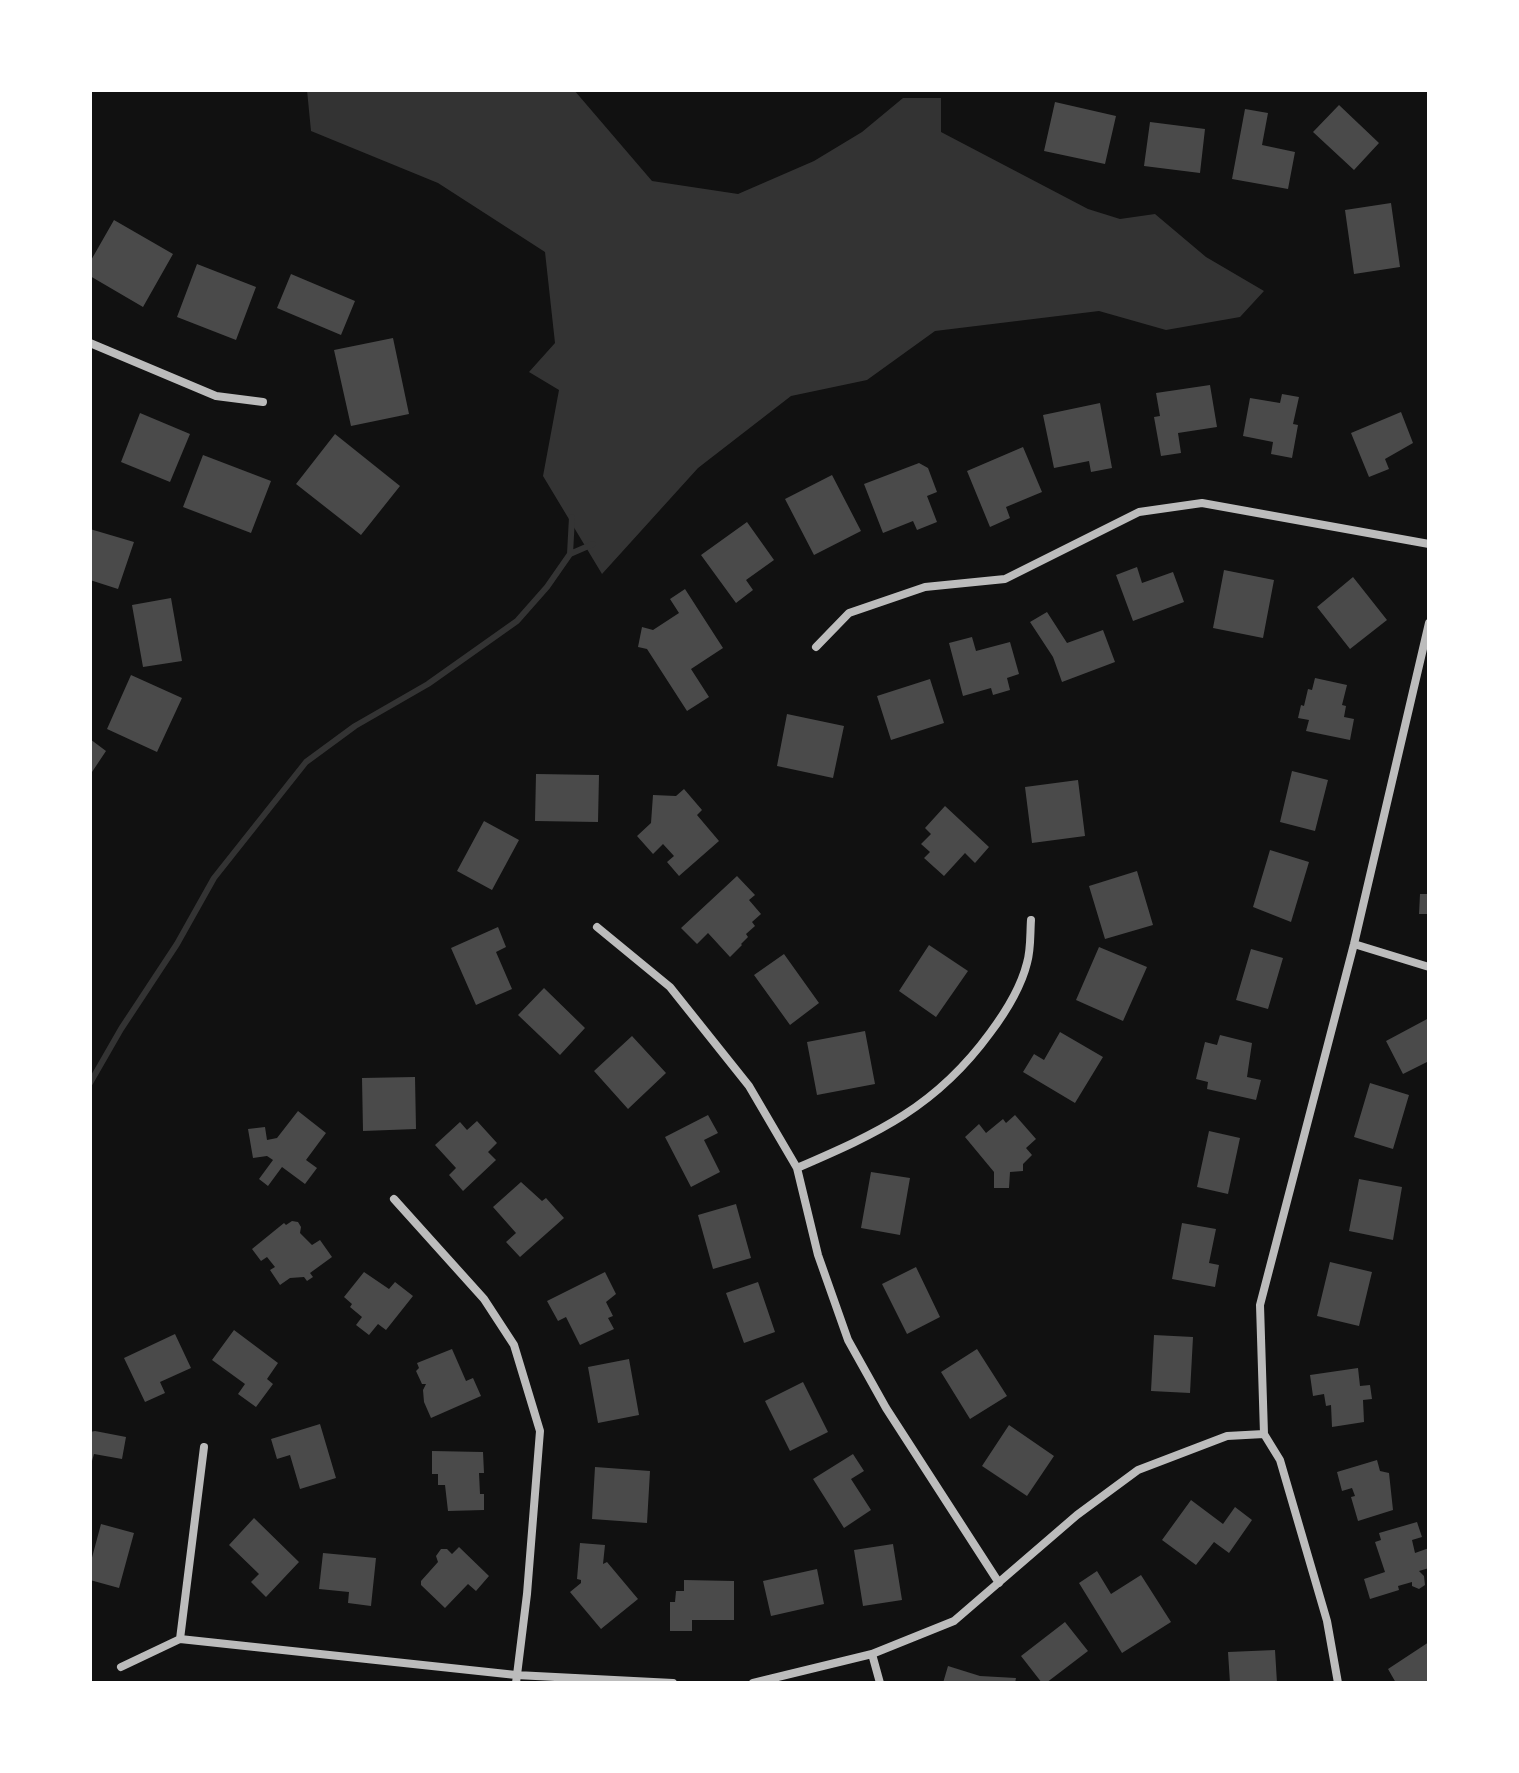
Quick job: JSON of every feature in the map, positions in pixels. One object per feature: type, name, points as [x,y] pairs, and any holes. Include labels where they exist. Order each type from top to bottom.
[{"type":"street","points":[[90,343],[216,396],[263,402]]},
{"type":"street","points":[[816,647],[849,613],[925,587],[1005,579],[1139,512],[1202,503],[1429,544]]},
{"type":"street","points":[[1338,1683],[1327,1621],[1280,1460],[1264,1434],[1260,1305],[1354,944],[1429,623]]},
{"type":"street","points":[[797,1168],[865,1139],[924,1103],[968,1063],[1004,1014],[1022,976],[1027,963],[1031,920]]},
{"type":"street","points":[[597,927],[670,987],[749,1086],[797,1168],[818,1255],[848,1340],[886,1408],[999,1583]]},
{"type":"street","points":[[1354,944],[1429,967]]},
{"type":"street","points":[[394,1199],[484,1299],[514,1345],[540,1431],[527,1594],[516,1679]]},
{"type":"street","points":[[753,1683],[872,1654],[954,1621],[1077,1515],[1138,1470],[1227,1436],[1264,1434]]},
{"type":"street","points":[[180,1639],[204,1447]]},
{"type":"street","points":[[121,1667],[180,1639],[516,1679],[673,1683]]},
{"type":"street","points":[[872,1654],[880,1683]]},
{"type":"shaded area","points":[[307,90],[574,90],[652,181],[738,194],[814,161],[862,132],[903,98],[941,98],[941,132],[1088,209],[1120,219],[1155,214],[1206,257],[1264,291],[1240,317],[1166,330],[1099,311],[935,331],[867,380],[791,396],[698,468],[602,574],[543,476],[559,390],[529,372],[555,343],[545,252],[438,183],[311,131]]},
{"type":"building","points":[[1055,102],[1116,116],[1105,164],[1044,151]]},
{"type":"building","points":[[1339,105],[1379,143],[1354,170],[1313,132]]},
{"type":"building","points":[[1245,109],[1268,113],[1262,145],[1295,152],[1288,189],[1232,179]]},
{"type":"building","points":[[1150,122],[1205,129],[1200,173],[1144,166]]},
{"type":"building","points":[[1391,203],[1400,267],[1354,274],[1345,210]]},
{"type":"building","points":[[114,220],[173,254],[143,307],[90,276],[90,262]]},
{"type":"building","points":[[197,264],[256,287],[236,340],[177,317]]},
{"type":"building","points":[[291,274],[355,301],[341,335],[277,308]]},
{"type":"building","points":[[393,338],[409,414],[351,426],[334,350]]},
{"type":"building","points":[[1210,385],[1217,427],[1178,433],[1181,453],[1161,456],[1154,417],[1160,416],[1156,393]]},
{"type":"building","points":[[1282,394],[1299,397],[1293,424],[1298,425],[1292,458],[1271,454],[1273,442],[1243,436],[1250,398],[1280,403]]},
{"type":"building","points":[[1100,403],[1112,468],[1091,472],[1089,461],[1054,468],[1043,415]]},
{"type":"building","points":[[1401,412],[1413,443],[1385,459],[1389,469],[1369,477],[1351,433]]},
{"type":"building","points":[[140,413],[190,434],[170,482],[121,462]]},
{"type":"building","points":[[335,434],[400,486],[361,535],[296,484]]},
{"type":"building","points":[[1023,447],[1042,492],[1006,507],[1010,518],[990,527],[967,471]]},
{"type":"building","points":[[203,455],[271,481],[251,533],[183,507]]},
{"type":"building","points":[[919,463],[928,468],[937,492],[927,496],[937,522],[917,530],[913,521],[883,533],[864,484]]},
{"type":"building","points":[[832,475],[861,531],[814,555],[785,499]]},
{"type":"building","points":[[747,522],[774,560],[746,580],[753,590],[736,603],[701,555]]},
{"type":"building","points":[[90,529],[134,542],[118,589],[90,580]]},
{"type":"building","points":[[1137,567],[1142,583],[1173,572],[1184,602],[1133,621],[1116,575]]},
{"type":"building","points":[[1224,570],[1274,580],[1263,638],[1213,628]]},
{"type":"building","points":[[1353,577],[1387,620],[1350,649],[1317,607]]},
{"type":"building","points":[[685,589],[723,648],[691,669],[709,697],[687,711],[647,649],[638,647],[642,627],[653,630],[679,613],[670,599]]},
{"type":"building","points":[[171,598],[182,661],[143,667],[132,605]]},
{"type":"building","points":[[1047,612],[1067,643],[1103,630],[1115,662],[1062,682],[1053,657],[1030,622]]},
{"type":"building","points":[[972,637],[976,651],[1010,642],[1019,674],[1007,678],[1010,690],[993,695],[991,688],[963,696],[949,643]]},
{"type":"building","points":[[131,675],[182,698],[157,752],[107,729]]},
{"type":"building","points":[[1315,678],[1347,685],[1342,705],[1346,706],[1344,717],[1354,719],[1350,740],[1306,731],[1309,720],[1298,718]]},
{"type":"building","points":[[930,679],[944,723],[891,740],[877,696]]},
{"type":"building","points":[[787,714],[844,726],[833,778],[777,766]]},
{"type":"building","points":[[90,739],[106,751],[90,775]]},
{"type":"building","points":[[1292,771],[1328,780],[1315,831],[1280,822]]},
{"type":"building","points":[[536,774],[599,775],[598,822],[535,821]]},
{"type":"building","points":[[1078,780],[1085,836],[1032,843],[1025,787]]},
{"type":"building","points":[[684,789],[702,810],[697,815],[719,841],[679,876],[667,862],[674,856],[663,844],[653,854],[637,836],[651,823],[653,795],[676,796]]},
{"type":"building","points":[[945,806],[989,847],[975,863],[965,853],[944,876],[924,858],[930,852],[921,844],[931,834],[925,828]]},
{"type":"building","points":[[484,821],[519,840],[492,890],[457,871]]},
{"type":"building","points":[[1270,850],[1309,862],[1291,922],[1253,907]]},
{"type":"building","points":[[1137,871],[1153,925],[1105,939],[1089,886]]},
{"type":"building","points":[[737,876],[755,895],[749,900],[761,914],[752,922],[755,926],[746,934],[748,937],[730,957],[708,933],[697,944],[681,928]]},
{"type":"building","points":[[1420,894],[1429,894],[1429,914],[1419,914]]},
{"type":"building","points":[[498,927],[506,947],[496,952],[512,989],[476,1005],[451,948]]},
{"type":"building","points":[[929,945],[968,971],[936,1017],[899,991]]},
{"type":"building","points":[[1099,947],[1147,967],[1123,1021],[1076,1000]]},
{"type":"building","points":[[1251,949],[1283,958],[1268,1009],[1236,1000]]},
{"type":"building","points":[[784,954],[819,1003],[790,1025],[754,975]]},
{"type":"building","points":[[544,988],[585,1028],[560,1055],[518,1015]]},
{"type":"building","points":[[1429,1018],[1429,1061],[1403,1074],[1386,1041]]},
{"type":"building","points":[[865,1031],[875,1084],[817,1095],[807,1042]]},
{"type":"building","points":[[1060,1032],[1103,1057],[1075,1103],[1023,1072],[1034,1054],[1044,1060]]},
{"type":"building","points":[[1220,1035],[1252,1043],[1247,1077],[1261,1080],[1256,1100],[1207,1089],[1208,1082],[1196,1079],[1205,1042],[1217,1045]]},
{"type":"building","points":[[632,1036],[666,1073],[628,1109],[594,1071]]},
{"type":"building","points":[[415,1077],[416,1129],[363,1131],[362,1078]]},
{"type":"building","points":[[1370,1083],[1409,1095],[1393,1149],[1354,1137]]},
{"type":"building","points":[[298,1111],[326,1133],[306,1160],[317,1168],[305,1184],[282,1167],[268,1186],[259,1179],[273,1160],[267,1156],[253,1158],[248,1129],[265,1127],[267,1140],[277,1138]]},
{"type":"building","points":[[708,1115],[718,1133],[704,1140],[720,1172],[691,1187],[665,1137]]},
{"type":"building","points":[[1015,1115],[1036,1139],[1026,1148],[1032,1155],[1023,1164],[1023,1171],[1010,1172],[1009,1188],[994,1188],[994,1172],[965,1137],[979,1124],[986,1133],[1003,1119],[1006,1123]]},
{"type":"building","points":[[477,1121],[497,1143],[488,1152],[496,1160],[463,1191],[449,1175],[456,1168],[435,1145],[460,1122],[467,1130]]},
{"type":"building","points":[[1209,1131],[1240,1138],[1228,1194],[1197,1187]]},
{"type":"building","points":[[871,1172],[910,1178],[900,1235],[861,1228]]},
{"type":"building","points":[[1359,1179],[1402,1187],[1393,1240],[1349,1231]]},
{"type":"building","points":[[521,1182],[542,1201],[546,1198],[564,1218],[520,1257],[506,1242],[516,1233],[493,1207]]},
{"type":"building","points":[[736,1204],[751,1258],[713,1269],[698,1215]]},
{"type":"building","points":[[292,1221],[298,1222],[300,1233],[312,1245],[320,1240],[332,1257],[310,1273],[313,1277],[307,1281],[304,1277],[290,1278],[280,1285],[270,1270],[275,1267],[267,1257],[261,1261],[252,1249],[284,1223],[286,1225]]},
{"type":"building","points":[[1182,1223],[1216,1229],[1209,1263],[1219,1265],[1215,1287],[1172,1279]]},
{"type":"building","points":[[1330,1262],[1372,1272],[1359,1326],[1317,1316]]},
{"type":"building","points":[[916,1267],[940,1317],[907,1334],[882,1284]]},
{"type":"building","points":[[364,1272],[389,1289],[395,1282],[413,1296],[386,1330],[378,1324],[369,1335],[356,1325],[362,1317],[344,1297]]},
{"type":"building","points":[[605,1272],[616,1294],[606,1302],[613,1316],[608,1318],[614,1329],[580,1345],[566,1317],[558,1321],[547,1301]]},
{"type":"building","points":[[758,1282],[775,1332],[744,1343],[726,1293]]},
{"type":"building","points":[[234,1330],[278,1363],[267,1379],[273,1384],[256,1407],[238,1394],[245,1384],[212,1360]]},
{"type":"building","points":[[175,1334],[191,1368],[160,1382],[165,1393],[145,1402],[124,1358]]},
{"type":"building","points":[[1154,1335],[1193,1337],[1190,1393],[1151,1391]]},
{"type":"building","points":[[452,1349],[466,1381],[473,1378],[481,1396],[431,1418],[424,1402],[426,1384],[422,1384],[416,1371],[419,1368],[417,1363]]},
{"type":"building","points":[[977,1349],[1007,1396],[970,1419],[941,1372]]},
{"type":"building","points":[[629,1359],[639,1415],[598,1423],[588,1367]]},
{"type":"building","points":[[1358,1368],[1360,1386],[1370,1385],[1372,1399],[1363,1400],[1364,1422],[1332,1427],[1331,1405],[1326,1406],[1324,1394],[1313,1396],[1310,1375]]},
{"type":"building","points":[[803,1382],[828,1432],[790,1451],[765,1401]]},
{"type":"building","points":[[320,1424],[336,1478],[300,1489],[290,1455],[277,1459],[271,1439]]},
{"type":"building","points":[[1009,1425],[1054,1456],[1027,1496],[982,1466]]},
{"type":"building","points":[[90,1432],[126,1437],[122,1459],[94,1454],[90,1468]]},
{"type":"building","points":[[432,1451],[483,1452],[484,1473],[479,1473],[484,1510],[448,1511],[445,1485],[438,1485],[438,1474],[432,1474]]},
{"type":"building","points":[[853,1454],[864,1471],[851,1479],[871,1510],[844,1528],[813,1479]]},
{"type":"building","points":[[1377,1460],[1380,1471],[1389,1473],[1393,1510],[1358,1521],[1351,1497],[1355,1496],[1352,1488],[1342,1491],[1337,1472]]},
{"type":"building","points":[[595,1467],[650,1471],[647,1523],[592,1519]]},
{"type":"building","points":[[1191,1500],[1223,1524],[1235,1507],[1252,1520],[1229,1553],[1214,1542],[1196,1565],[1162,1540]]},
{"type":"building","points":[[254,1518],[299,1562],[266,1597],[251,1582],[259,1574],[229,1545]]},
{"type":"building","points":[[1417,1522],[1422,1537],[1412,1540],[1415,1553],[1429,1548],[1429,1568],[1419,1571],[1424,1576],[1425,1585],[1419,1589],[1412,1586],[1412,1582],[1398,1586],[1399,1590],[1370,1599],[1364,1579],[1385,1572],[1375,1542],[1381,1540],[1379,1533]]},
{"type":"building","points":[[101,1524],[134,1533],[119,1588],[90,1580],[90,1565]]},
{"type":"building","points":[[580,1543],[605,1545],[603,1564],[607,1562],[638,1599],[601,1629],[570,1592],[581,1583],[577,1579]]},
{"type":"building","points":[[893,1544],[902,1600],[863,1606],[854,1550]]},
{"type":"building","points":[[459,1547],[489,1576],[476,1591],[468,1584],[445,1608],[421,1585],[421,1581],[438,1562],[436,1556],[441,1549],[447,1549],[452,1554]]},
{"type":"building","points":[[323,1553],[376,1558],[371,1606],[348,1603],[349,1592],[319,1589]]},
{"type":"building","points":[[817,1569],[824,1604],[771,1616],[763,1581]]},
{"type":"building","points":[[1097,1571],[1111,1594],[1141,1575],[1171,1622],[1122,1653],[1079,1583]]},
{"type":"building","points":[[684,1580],[734,1581],[734,1620],[692,1620],[692,1631],[670,1631],[670,1602],[675,1602],[676,1591],[684,1591]]},
{"type":"building","points":[[1065,1622],[1088,1651],[1042,1683],[1021,1656]]},
{"type":"building","points":[[1429,1642],[1429,1683],[1396,1683],[1388,1669]]},
{"type":"building","points":[[1275,1650],[1277,1683],[1230,1683],[1228,1652]]},
{"type":"building","points":[[948,1666],[980,1676],[1016,1678],[1015,1683],[943,1683]]},
{"type":"waterway","points":[[570,554],[572,517]]},
{"type":"waterway","points":[[570,554],[593,544]]},
{"type":"waterway","points":[[90,1083],[177,944],[214,878],[306,762],[355,726],[428,684],[517,621],[547,587],[570,554]]}]
